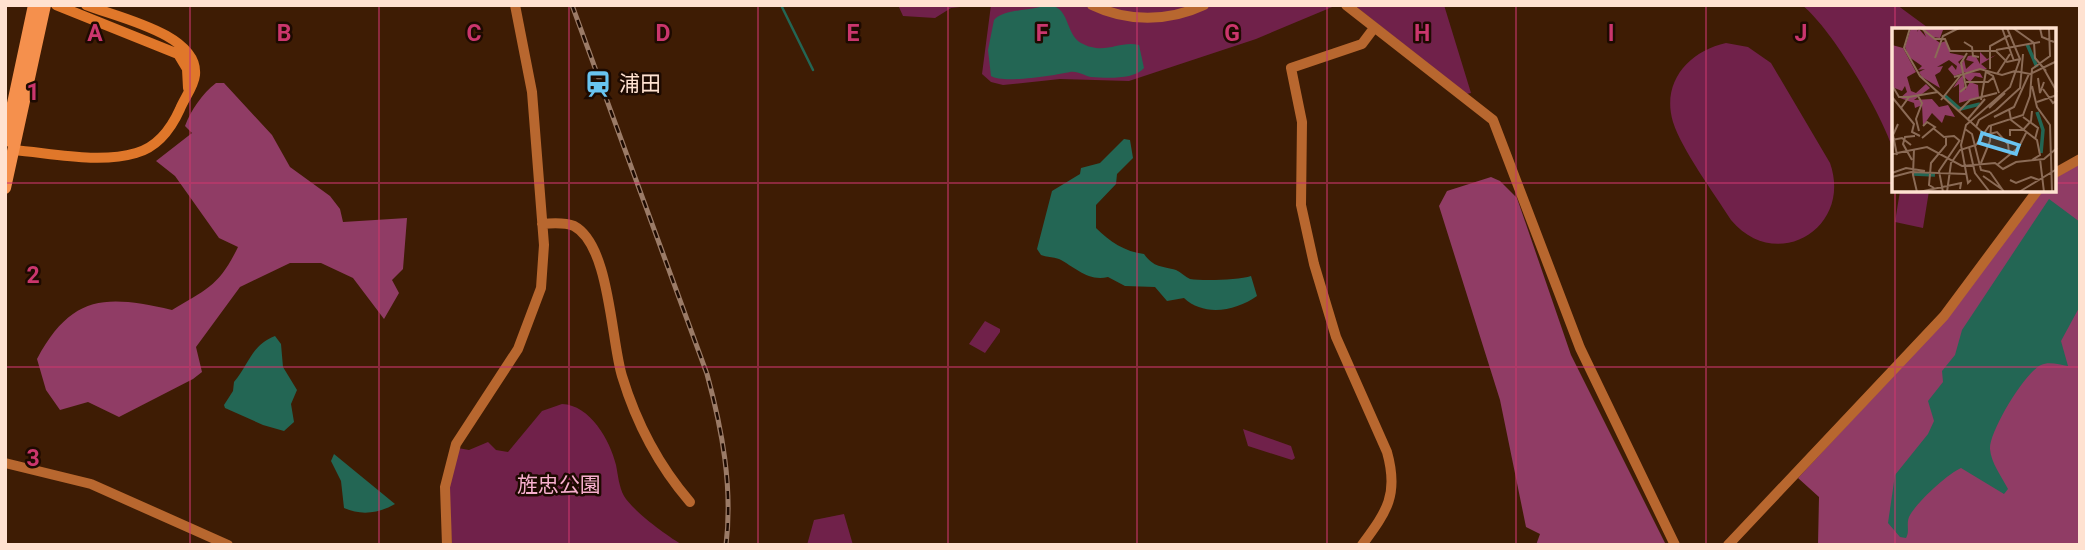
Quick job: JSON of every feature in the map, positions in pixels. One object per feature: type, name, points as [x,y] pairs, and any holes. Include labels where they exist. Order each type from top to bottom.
[{"type":"highway","points":[[5,188],[9,145],[34,5]]},
{"type":"highway","points":[[9,145],[46,5]]},
{"type":"main road","points":[[56,5],[178,54],[187,69],[188,91]]},
{"type":"main road","points":[[9,145],[102,157],[139,153],[165,135],[195,79],[193,58],[176,40],[86,5]]},
{"type":"street","points":[[447,545],[444,498],[458,440],[518,349],[541,288],[542,224],[532,92],[515,5]]},
{"type":"street","points":[[1092,5],[1124,17],[1139,18],[1176,15],[1204,5]]},
{"type":"street","points":[[1346,5],[1493,120],[1580,348],[1675,545]]},
{"type":"street","points":[[1362,545],[1384,514],[1391,498],[1392,469],[1336,337],[1314,264],[1301,205],[1302,122],[1291,68],[1362,44],[1374,28]]},
{"type":"street","points":[[2057,172],[2080,159]]},
{"type":"street","points":[[1728,545],[1944,316],[2036,192]]},
{"type":"street","points":[[542,224],[560,223],[575,227],[591,248],[609,296],[622,377],[663,470],[690,502]]},
{"type":"street","points":[[5,463],[91,484],[228,545]]},
{"type":"green space","points":[[898,5],[977,5],[951,8],[935,18],[903,16]]},
{"type":"green space","points":[[991,5],[1337,5],[1256,39],[1129,81],[1060,79],[1003,85],[991,82],[982,74]]},
{"type":"green space","points":[[1354,5],[1444,5],[1471,93],[1466,94]]},
{"type":"green space","points":[[1802,5],[1897,5],[1928,28],[1892,28],[1892,147],[1879,117],[1842,52]]},
{"type":"green space","points":[[1726,43],[1748,47],[1771,63],[1830,163],[1834,186],[1831,207],[1821,224],[1806,236],[1788,243],[1769,243],[1749,236],[1731,220],[1691,158],[1673,122],[1671,94],[1681,70],[1700,53]]},
{"type":"green space","points":[[1900,192],[1929,192],[1923,228],[1895,222]]},
{"type":"green space","points":[[985,321],[1000,329],[1000,332],[985,353],[969,344]]},
{"type":"green space","name":"旌忠公園","points":[[562,404],[581,410],[604,435],[616,465],[621,489],[635,509],[683,545],[452,545],[448,494],[458,448],[469,450],[488,442],[496,450],[508,452],[542,411]]},
{"type":"green space","points":[[1243,429],[1291,446],[1295,458],[1292,460],[1248,446]]},
{"type":"green space","points":[[844,514],[853,545],[807,545],[814,520]]},
{"type":"shaded area","points":[[216,83],[224,83],[272,135],[290,167],[330,196],[340,209],[343,222],[407,218],[403,269],[392,280],[399,293],[384,319],[353,278],[321,263],[290,263],[240,287],[196,347],[202,372],[193,379],[119,417],[88,402],[60,410],[46,390],[37,359],[64,322],[93,304],[110,302],[128,302],[172,310],[218,279],[238,247],[219,238],[175,176],[156,161],[192,133],[185,126],[187,120],[202,97]]},
{"type":"shaded area","points":[[2080,163],[2080,545],[1818,545],[1819,497],[1798,478],[1948,317],[2041,192],[2057,192],[2057,177]]},
{"type":"shaded area","points":[[1491,177],[1500,181],[1517,198],[1571,355],[1666,545],[1536,545],[1540,534],[1526,527],[1500,400],[1439,206],[1447,191]]},
{"type":"water","points":[[1046,5],[1060,10],[1076,38],[1090,47],[1139,45],[1144,68],[1134,75],[1104,78],[1073,72],[1018,79],[991,76],[988,50],[994,20],[1004,14]]},
{"type":"water","points":[[1124,139],[1130,140],[1133,158],[1117,174],[1116,184],[1096,205],[1096,228],[1118,245],[1144,254],[1155,264],[1176,270],[1190,279],[1221,280],[1251,276],[1257,296],[1230,308],[1210,310],[1184,298],[1167,301],[1155,287],[1125,286],[1108,277],[1088,276],[1059,259],[1041,255],[1037,249],[1052,191],[1080,174],[1081,168],[1100,163]]},
{"type":"water","points":[[2049,199],[2080,222],[2080,306],[2061,341],[2068,366],[2047,363],[2034,370],[2001,417],[1990,449],[2008,489],[2004,494],[1961,468],[1940,483],[1918,505],[1909,517],[1906,538],[1900,537],[1888,523],[1895,475],[1928,434],[1934,421],[1928,401],[1943,382],[1942,371],[1955,355],[1962,330]]},
{"type":"water","points":[[275,336],[281,344],[283,367],[297,390],[291,404],[294,422],[284,431],[263,425],[225,408],[224,405],[233,391],[234,382],[255,350]]},
{"type":"water","points":[[334,454],[395,504],[370,512],[344,508],[341,481],[331,461]]},
{"type":"waterway","points":[[781,5],[813,70]]},
{"type":"railway","points":[[572,5],[707,374],[725,458],[728,502],[726,545]]},
{"type":"place","name":"浦田","points":[[598,84]]}]
